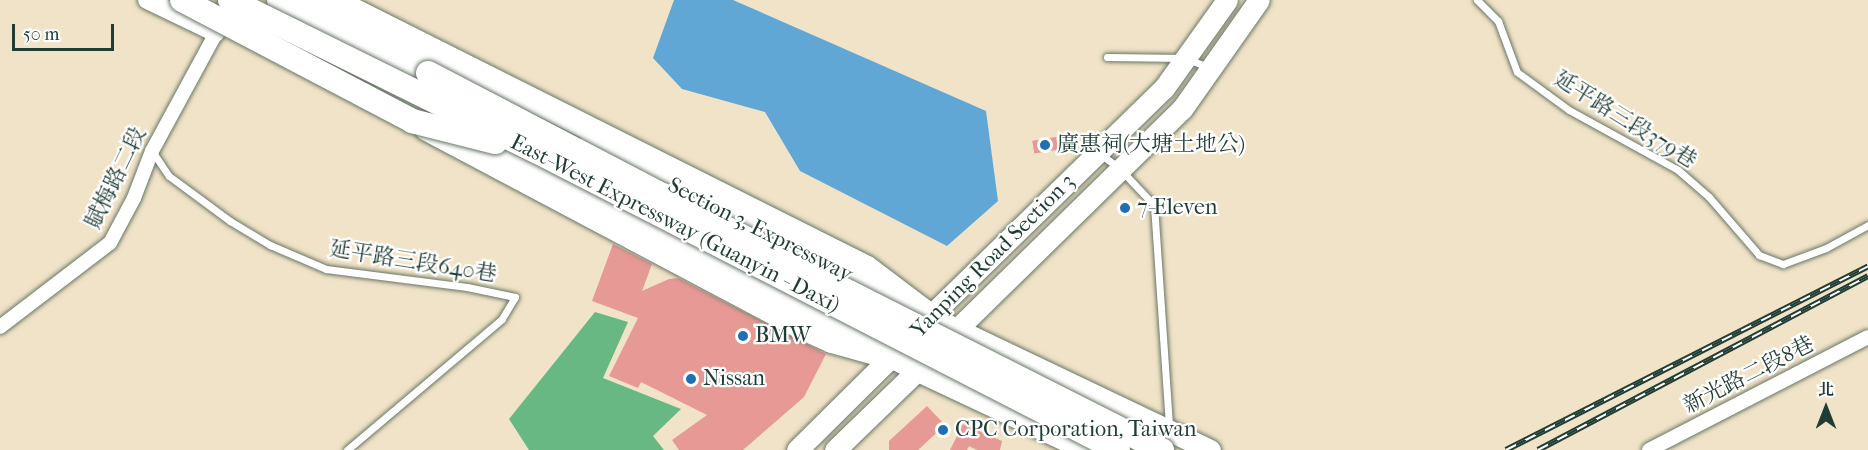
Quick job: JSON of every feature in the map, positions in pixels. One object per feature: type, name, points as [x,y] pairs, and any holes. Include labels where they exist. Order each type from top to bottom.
[{"type":"highway","points":[[182,0],[753,302],[832,341],[893,358]]},
{"type":"highway","name":"East-West Expressway (Guanyin - Daxi)","points":[[279,0],[428,73],[831,283],[1166,444]]},
{"type":"highway","points":[[305,0],[428,73]]},
{"type":"highway","points":[[333,0],[867,268],[929,315]]},
{"type":"highway","name":"East-West Expressway (Guanyin - Daxi)","points":[[229,6],[538,152],[1118,450]]},
{"type":"highway","points":[[412,121],[538,152]]},
{"type":"main road","points":[[204,0],[229,6],[918,371],[1086,450]]},
{"type":"main road","name":"Section 3, Expressway","points":[[314,0],[929,315],[1083,389],[1166,444],[1210,450]]},
{"type":"main road","name":"Yanping Road Section 3","points":[[797,450],[893,358],[929,315],[1164,88],[1227,0]]},
{"type":"main road","name":"Yanping Road Section 3","points":[[834,450],[918,371],[957,329],[1182,109],[1259,0]]},
{"type":"street","points":[[147,0],[216,33]]},
{"type":"street","name":"賦梅路二段","points":[[0,327],[110,243],[134,198],[152,151],[229,6]]},
{"type":"street","name":"新光路二段8巷","points":[[1650,450],[1868,337]]},
{"type":"street","points":[[1052,434],[1083,389]]},
{"type":"lane","name":"延平路三段379巷","points":[[1477,0],[1498,21],[1517,72],[1569,110],[1678,170],[1709,197],[1759,255],[1783,264],[1826,248],[1868,225]]},
{"type":"lane","points":[[1107,57],[1186,58],[1211,69]]},
{"type":"lane","name":"延平路三段640巷","points":[[152,151],[169,176],[230,221],[270,245],[326,268],[467,287],[515,297],[502,319],[347,450]]},
{"type":"lane","points":[[1098,153],[1120,169],[1154,205],[1166,444]]},
{"type":"green space","points":[[595,312],[628,322],[603,378],[681,409],[653,436],[664,450],[529,450],[509,419]]},
{"type":"water","points":[[674,0],[733,0],[986,111],[998,201],[947,246],[800,171],[765,112],[682,89],[653,58]]},
{"type":"building","name":"廣惠祠(大塘土地公)","points":[[1056,137],[1058,150],[1034,154],[1032,141]]},
{"type":"building","points":[[613,244],[652,264],[642,291],[669,279],[678,278],[826,354],[804,397],[743,450],[679,450],[672,440],[707,415],[641,382],[638,388],[609,376],[638,318],[592,301]]},
{"type":"building","points":[[927,406],[945,425],[918,450],[889,450],[889,441]]},
{"type":"building","points":[[963,424],[1002,441],[1000,450],[977,450],[969,446],[967,450],[950,450]]},
{"type":"railway","points":[[1506,450],[1868,266]]},
{"type":"railway","points":[[1538,450],[1868,276]]},
{"type":"place","name":"廣惠祠(大塘土地公)","points":[[1045,145]]},
{"type":"place","name":"7-Eleven","points":[[1125,208]]},
{"type":"place","name":"BMW","points":[[743,336]]},
{"type":"place","name":"Nissan","points":[[691,379]]},
{"type":"place","name":"CPC Corporation, Taiwan","points":[[943,430]]}]
